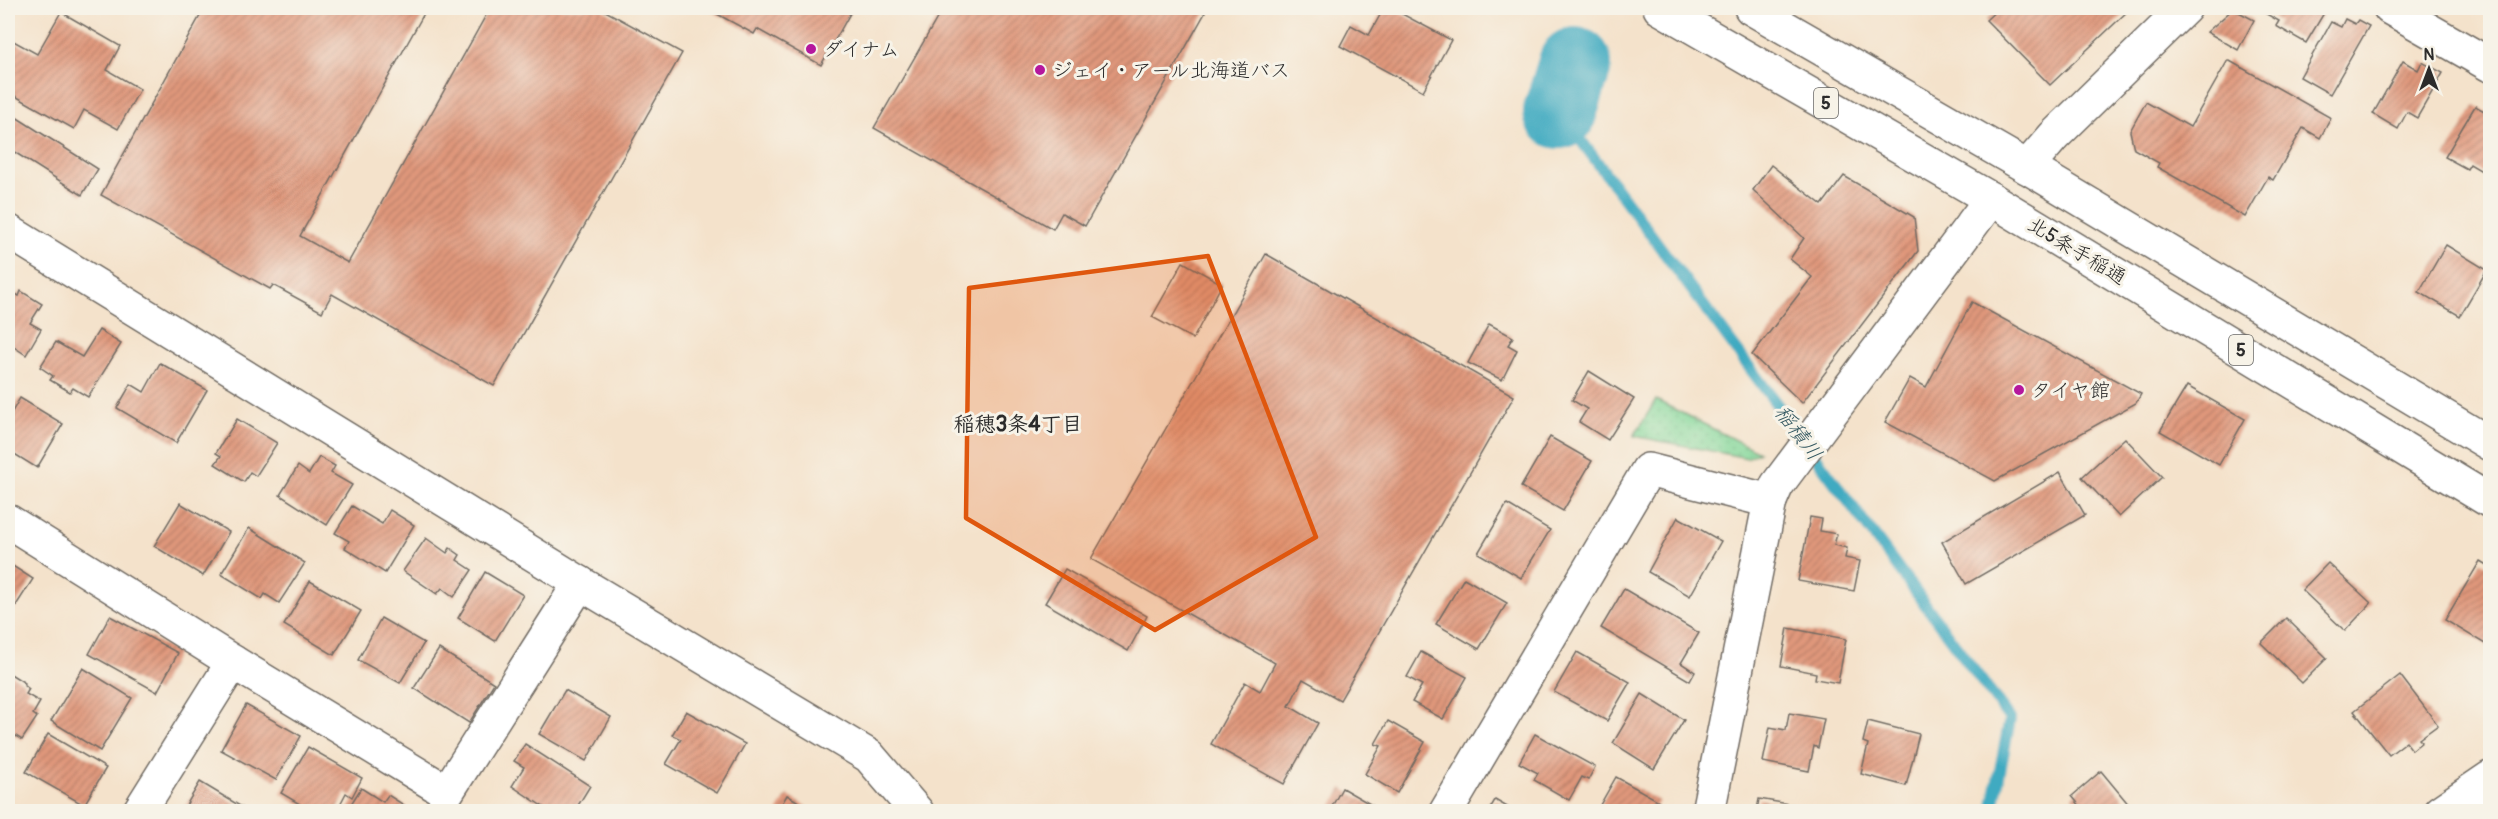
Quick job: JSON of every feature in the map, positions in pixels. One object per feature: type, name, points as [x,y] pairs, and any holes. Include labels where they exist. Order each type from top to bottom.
[{"type":"main road","name":"北5条手稲通","points":[[1660,8],[1991,199],[2490,501]]},
{"type":"main road","name":"5","points":[[1751,8],[2027,167],[2490,444]]},
{"type":"main road","points":[[2027,167],[2054,136],[2185,8]]},
{"type":"main road","points":[[2390,8],[2483,53]]},
{"type":"main road","points":[[1708,812],[1773,493],[1991,199]]},
{"type":"main road","points":[[8,231],[580,583],[869,756],[917,812]]},
{"type":"main road","points":[[1446,812],[1648,471],[1773,493]]},
{"type":"main road","points":[[8,521],[232,662],[447,792],[580,583]]},
{"type":"main road","points":[[139,812],[232,662]]},
{"type":"main road","points":[[2440,812],[2490,778]]},
{"type":"highlighted area","points":[[1208,256],[1316,537],[1155,630],[966,518],[969,288]]},
{"type":"green space","points":[[1656,400],[1759,452],[1747,458],[1634,436]]},
{"type":"building","points":[[189,8],[427,8],[300,236],[348,263],[490,8],[600,8],[682,53],[494,386],[332,294],[322,312],[273,285],[270,289],[101,195],[201,14]]},
{"type":"building","name":"ダイナム","points":[[706,8],[853,8],[821,65],[757,29],[754,34]]},
{"type":"building","name":"ジェイ・アール北海道バス","points":[[943,8],[1196,8],[1205,13],[1085,226],[1062,213],[1053,229],[874,128]]},
{"type":"building","points":[[1384,8],[1391,8],[1451,40],[1423,91],[1340,46],[1351,25],[1369,35]]},
{"type":"building","points":[[1999,8],[2131,8],[2050,85],[1986,20]]},
{"type":"building","points":[[2263,8],[2327,8],[2306,43],[2276,26],[2279,21],[2261,11]]},
{"type":"building","points":[[2233,9],[2254,20],[2238,50],[2207,32]]},
{"type":"building","points":[[61,12],[120,46],[107,70],[140,89],[118,129],[84,110],[74,129],[8,92],[10,39],[37,54]]},
{"type":"building","points":[[2345,19],[2355,24],[2358,20],[2369,26],[2330,94],[2300,77],[2331,22],[2341,27]]},
{"type":"building","points":[[2228,60],[2331,118],[2320,138],[2303,128],[2273,180],[2268,177],[2245,217],[2157,167],[2159,163],[2134,149],[2130,131],[2146,102],[2190,127]]},
{"type":"building","points":[[2403,61],[2418,70],[2422,62],[2443,73],[2417,118],[2407,112],[2398,129],[2373,114]]},
{"type":"building","points":[[2475,106],[2488,113],[2490,110],[2490,176],[2470,164],[2467,169],[2445,157]]},
{"type":"building","points":[[8,112],[98,169],[82,195],[8,148]]},
{"type":"building","points":[[1771,165],[1822,205],[1844,176],[1914,217],[1918,251],[1802,403],[1752,355],[1812,277],[1790,259],[1804,238],[1753,190]]},
{"type":"building","points":[[2446,245],[2487,270],[2460,316],[2419,292]]},
{"type":"building","points":[[1266,254],[1514,396],[1340,700],[1303,679],[1289,706],[1318,723],[1284,784],[1211,744],[1245,682],[1260,691],[1275,663],[1091,559]]},
{"type":"building","points":[[1183,262],[1222,284],[1193,339],[1152,317]]},
{"type":"building","points":[[10,290],[19,296],[21,291],[42,304],[30,323],[41,329],[26,355],[8,343],[8,295]]},
{"type":"building","name":"タイヤ館","points":[[1972,302],[2141,394],[2136,403],[1995,481],[1885,422],[1910,378],[1926,387]]},
{"type":"building","points":[[1489,324],[1513,337],[1508,345],[1517,350],[1502,380],[1468,363]]},
{"type":"building","points":[[99,330],[121,344],[88,397],[73,388],[70,392],[50,380],[53,376],[40,367],[56,342],[82,357]]},
{"type":"building","points":[[160,363],[207,390],[176,443],[117,408],[131,384],[144,392]]},
{"type":"building","points":[[1589,371],[1634,399],[1608,440],[1579,422],[1587,409],[1572,400]]},
{"type":"building","points":[[2187,386],[2245,419],[2219,465],[2160,431]]},
{"type":"building","points":[[20,398],[63,424],[37,468],[8,450],[8,419]]},
{"type":"building","points":[[237,419],[277,443],[256,476],[250,472],[244,482],[215,464],[221,456],[216,453]]},
{"type":"building","points":[[1550,437],[1592,461],[1563,511],[1521,487]]},
{"type":"building","points":[[2125,438],[2162,477],[2119,517],[2082,477]]},
{"type":"building","points":[[319,457],[335,466],[331,473],[352,485],[327,525],[280,495],[298,466],[309,474]]},
{"type":"building","points":[[2060,472],[2085,515],[1966,584],[1942,542]]},
{"type":"building","points":[[180,503],[229,532],[203,576],[154,546]]},
{"type":"building","points":[[1507,504],[1550,530],[1521,578],[1478,553]]},
{"type":"building","points":[[352,506],[382,524],[390,510],[414,525],[385,573],[345,548],[349,541],[335,533]]},
{"type":"building","points":[[1678,517],[1721,541],[1690,596],[1648,572]]},
{"type":"building","points":[[1810,517],[1822,519],[1820,531],[1837,534],[1834,545],[1847,548],[1845,558],[1860,561],[1854,591],[1798,581]]},
{"type":"building","points":[[249,528],[305,563],[279,603],[265,594],[262,599],[221,574]]},
{"type":"building","points":[[426,538],[447,553],[450,548],[460,555],[457,560],[472,570],[454,597],[442,588],[437,594],[403,571]]},
{"type":"building","points":[[2480,561],[2490,567],[2490,647],[2445,620]]},
{"type":"building","points":[[8,563],[33,579],[8,618]]},
{"type":"building","points":[[2328,563],[2371,603],[2345,631],[2302,590]]},
{"type":"building","points":[[1065,569],[1147,616],[1128,651],[1045,603]]},
{"type":"building","points":[[485,572],[523,595],[495,641],[458,618]]},
{"type":"building","points":[[1464,578],[1507,603],[1479,649],[1436,624]]},
{"type":"building","points":[[310,581],[361,611],[334,655],[284,625]]},
{"type":"building","points":[[1624,589],[1699,633],[1681,663],[1695,672],[1690,681],[1601,628]]},
{"type":"building","points":[[110,616],[178,653],[157,692],[89,654]]},
{"type":"building","points":[[381,618],[424,643],[400,683],[358,660]]},
{"type":"building","points":[[2286,618],[2327,658],[2302,683],[2261,643]]},
{"type":"building","points":[[1788,628],[1846,639],[1838,683],[1815,679],[1816,673],[1781,666]]},
{"type":"building","points":[[439,649],[494,683],[469,723],[414,688]]},
{"type":"building","points":[[1421,652],[1467,677],[1443,719],[1412,702],[1422,685],[1407,677]]},
{"type":"building","points":[[1577,652],[1630,682],[1607,721],[1554,692]]},
{"type":"building","points":[[83,668],[132,698],[100,751],[51,721]]},
{"type":"building","points":[[9,673],[25,683],[24,685],[29,689],[26,694],[40,702],[33,714],[37,717],[22,740],[8,731]]},
{"type":"building","points":[[2400,675],[2438,725],[2419,739],[2422,742],[2412,750],[2406,742],[2389,755],[2354,711]]},
{"type":"building","points":[[565,690],[611,717],[586,761],[539,734]]},
{"type":"building","points":[[1642,694],[1684,720],[1654,769],[1613,743]]},
{"type":"building","points":[[246,705],[301,736],[276,780],[221,750]]},
{"type":"building","points":[[686,711],[745,744],[717,793],[666,764],[681,739],[672,735]]},
{"type":"building","points":[[1789,713],[1824,719],[1818,748],[1814,746],[1809,771],[1763,762],[1770,727],[1786,730]]},
{"type":"building","points":[[1388,721],[1425,742],[1397,793],[1365,774],[1381,746],[1375,744]]},
{"type":"building","points":[[1868,721],[1919,734],[1906,786],[1861,774],[1868,744],[1863,742]]},
{"type":"building","points":[[48,734],[106,768],[84,805],[26,772]]},
{"type":"building","points":[[1535,734],[1595,767],[1588,780],[1582,777],[1569,800],[1534,780],[1538,773],[1519,763]]},
{"type":"building","points":[[525,744],[590,786],[574,812],[551,812],[512,786],[524,767],[514,761]]},
{"type":"building","points":[[308,747],[362,778],[352,797],[346,793],[336,812],[313,812],[281,793]]},
{"type":"building","points":[[2101,771],[2135,812],[2085,812],[2072,796]]},
{"type":"building","points":[[1616,777],[1659,801],[1653,812],[1596,812]]},
{"type":"building","points":[[200,782],[250,812],[182,812]]},
{"type":"building","points":[[361,788],[383,802],[388,795],[407,807],[404,812],[346,812]]},
{"type":"building","points":[[1342,788],[1384,812],[1329,812]]},
{"type":"building","points":[[787,795],[815,812],[777,812]]},
{"type":"building","points":[[1759,799],[1812,808],[1811,812],[1747,812],[1748,808],[1757,810]]},
{"type":"building","points":[[1495,800],[1516,812],[1488,812]]},
{"type":"waterway","name":"稲積川","points":[[1560,112],[1575,64]]},
{"type":"waterway","name":"稲積川","points":[[1560,112],[2010,719],[1992,812]]},
{"type":"place","name":"ダイナム","points":[[811,49]]},
{"type":"place","name":"ジェイ・アール北海道バス","points":[[1040,70]]},
{"type":"place","name":"タイヤ館","points":[[2019,390]]},
{"type":"district","name":"稲穂3条4丁目","points":[[1018,424]]}]
